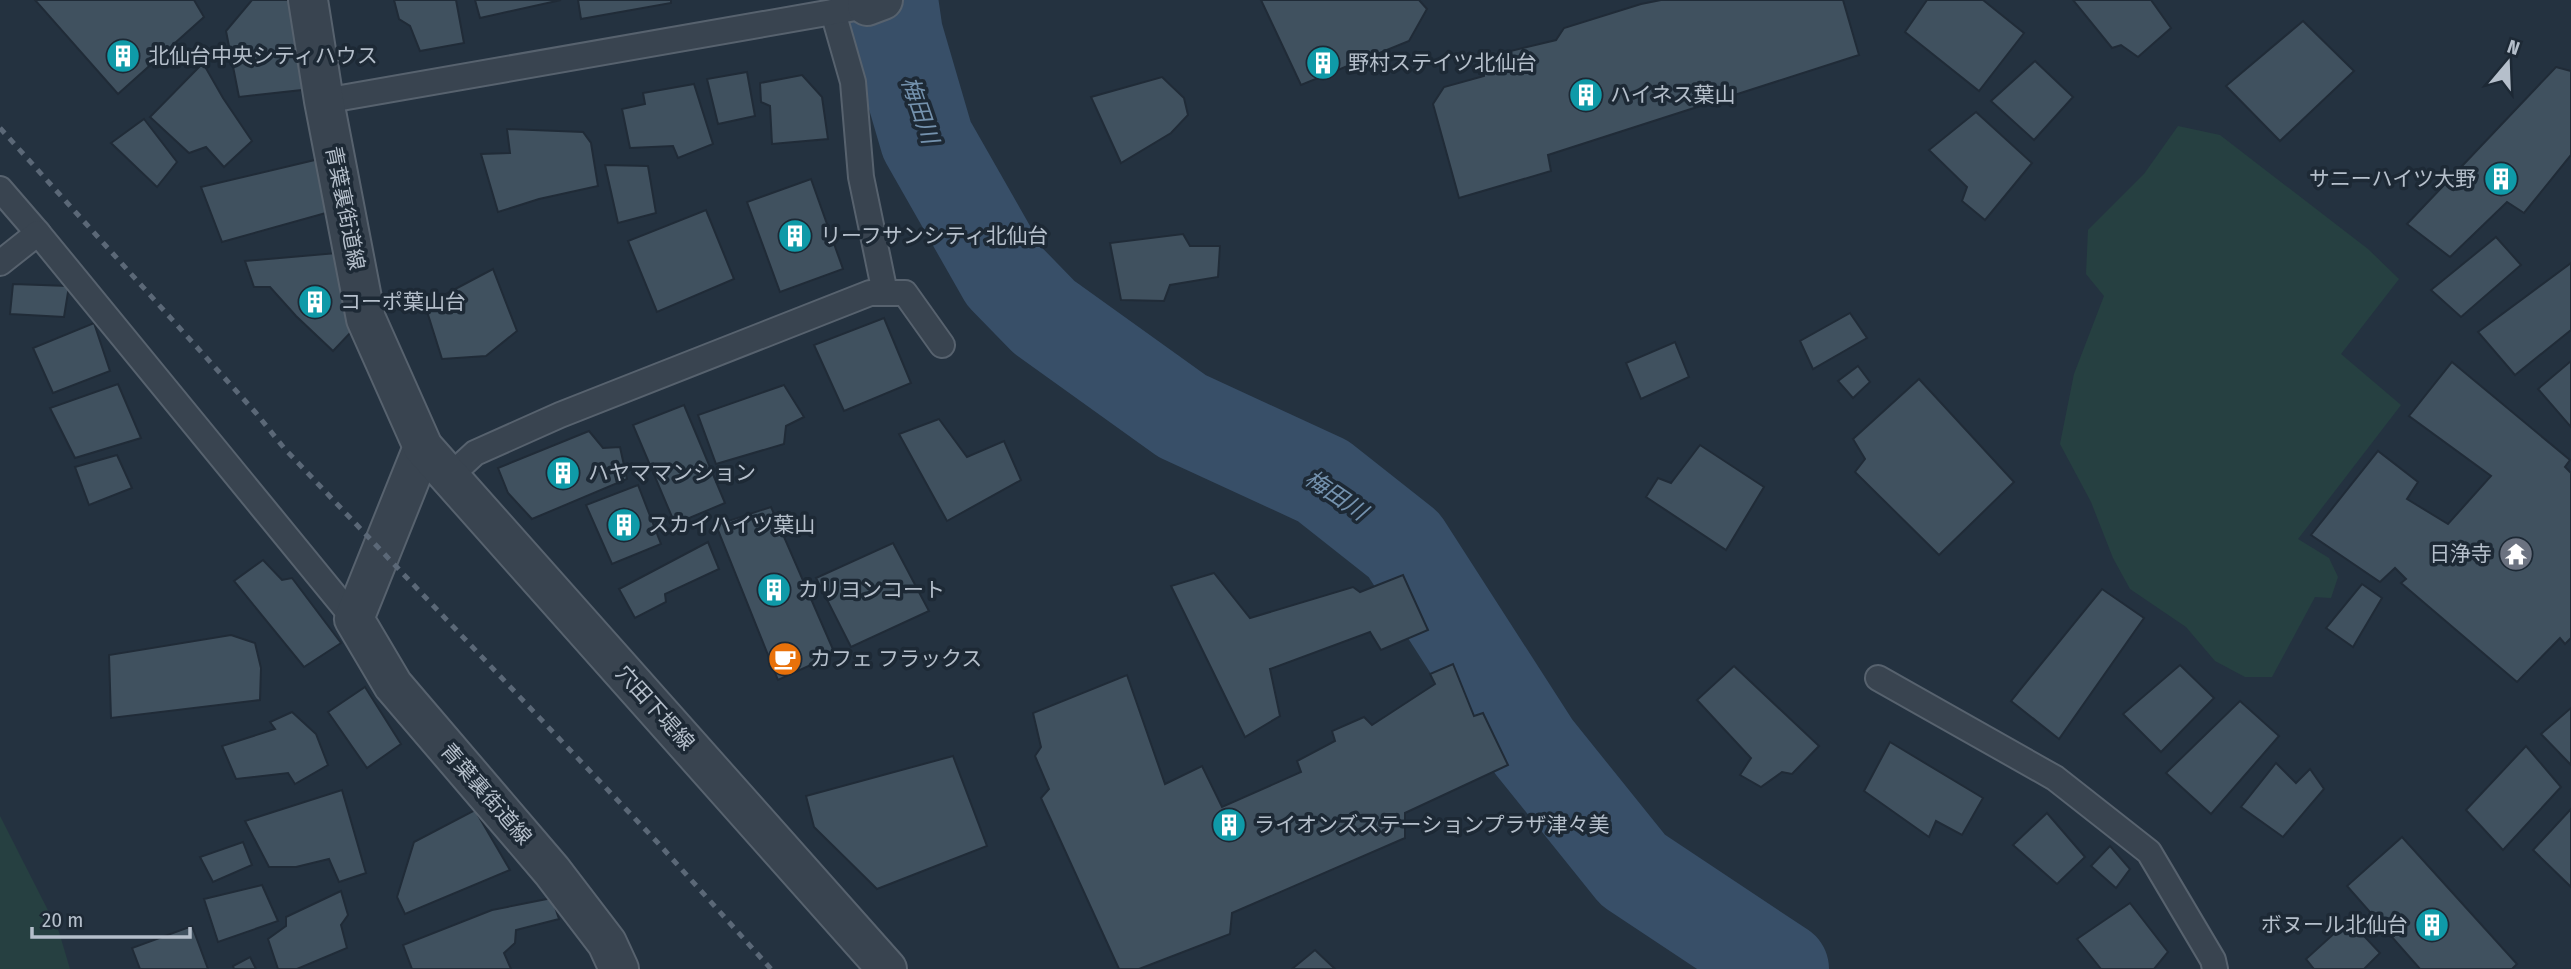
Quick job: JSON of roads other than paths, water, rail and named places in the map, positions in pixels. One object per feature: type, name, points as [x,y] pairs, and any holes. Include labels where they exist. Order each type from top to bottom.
[{"type":"street","name":"青葉裏街道線","points":[[308,0],[324,102],[366,319],[423,447]]},
{"type":"street","name":"穴田下堤線","points":[[423,447],[887,969]]},
{"type":"street","points":[[354,619],[423,447]]},
{"type":"street","name":"青葉裏街道線","points":[[354,619],[393,685],[552,871],[607,943],[619,969]]},
{"type":"lane","points":[[324,102],[853,6],[853,82],[861,177],[885,293]]},
{"type":"lane","points":[[0,188],[354,619]]},
{"type":"lane","points":[[0,263],[38,233]]},
{"type":"lane","points":[[449,477],[475,453],[560,415],[870,293],[905,293],[942,345]]},
{"type":"lane","points":[[1878,678],[2055,778],[2149,852],[2213,960],[2215,969]]},
{"type":"waterway","name":"梅田川","points":[[891,0],[896,34],[927,140],[1005,277],[1044,317],[1182,416],[1323,481],[1404,545],[1534,747],[1633,870],[1782,969]]},
{"type":"railway","points":[[0,128],[256,413],[284,448],[658,843],[771,969]]},
{"type":"place","name":"北仙台中央シティハウス","points":[[123,56]]},
{"type":"place","name":"野村ステイツ北仙台","points":[[1323,63]]},
{"type":"place","name":"ハイネス葉山","points":[[1586,95]]},
{"type":"place","name":"サニーハイツ大野","points":[[2501,179]]},
{"type":"place","name":"リーフサンシティ北仙台","points":[[795,236]]},
{"type":"place","name":"コーポ葉山台","points":[[315,302]]},
{"type":"place","name":"ハヤママンション","points":[[563,473]]},
{"type":"place","name":"スカイハイツ葉山","points":[[624,525]]},
{"type":"place","name":"日浄寺","points":[[2516,554]]},
{"type":"place","name":"カリヨンコート","points":[[774,590]]},
{"type":"place","name":"カフェ フラックス","points":[[785,659]]},
{"type":"place","name":"ライオンズステーションプラザ津々美","points":[[1229,825]]},
{"type":"place","name":"ボヌール北仙台","points":[[2432,925]]}]
